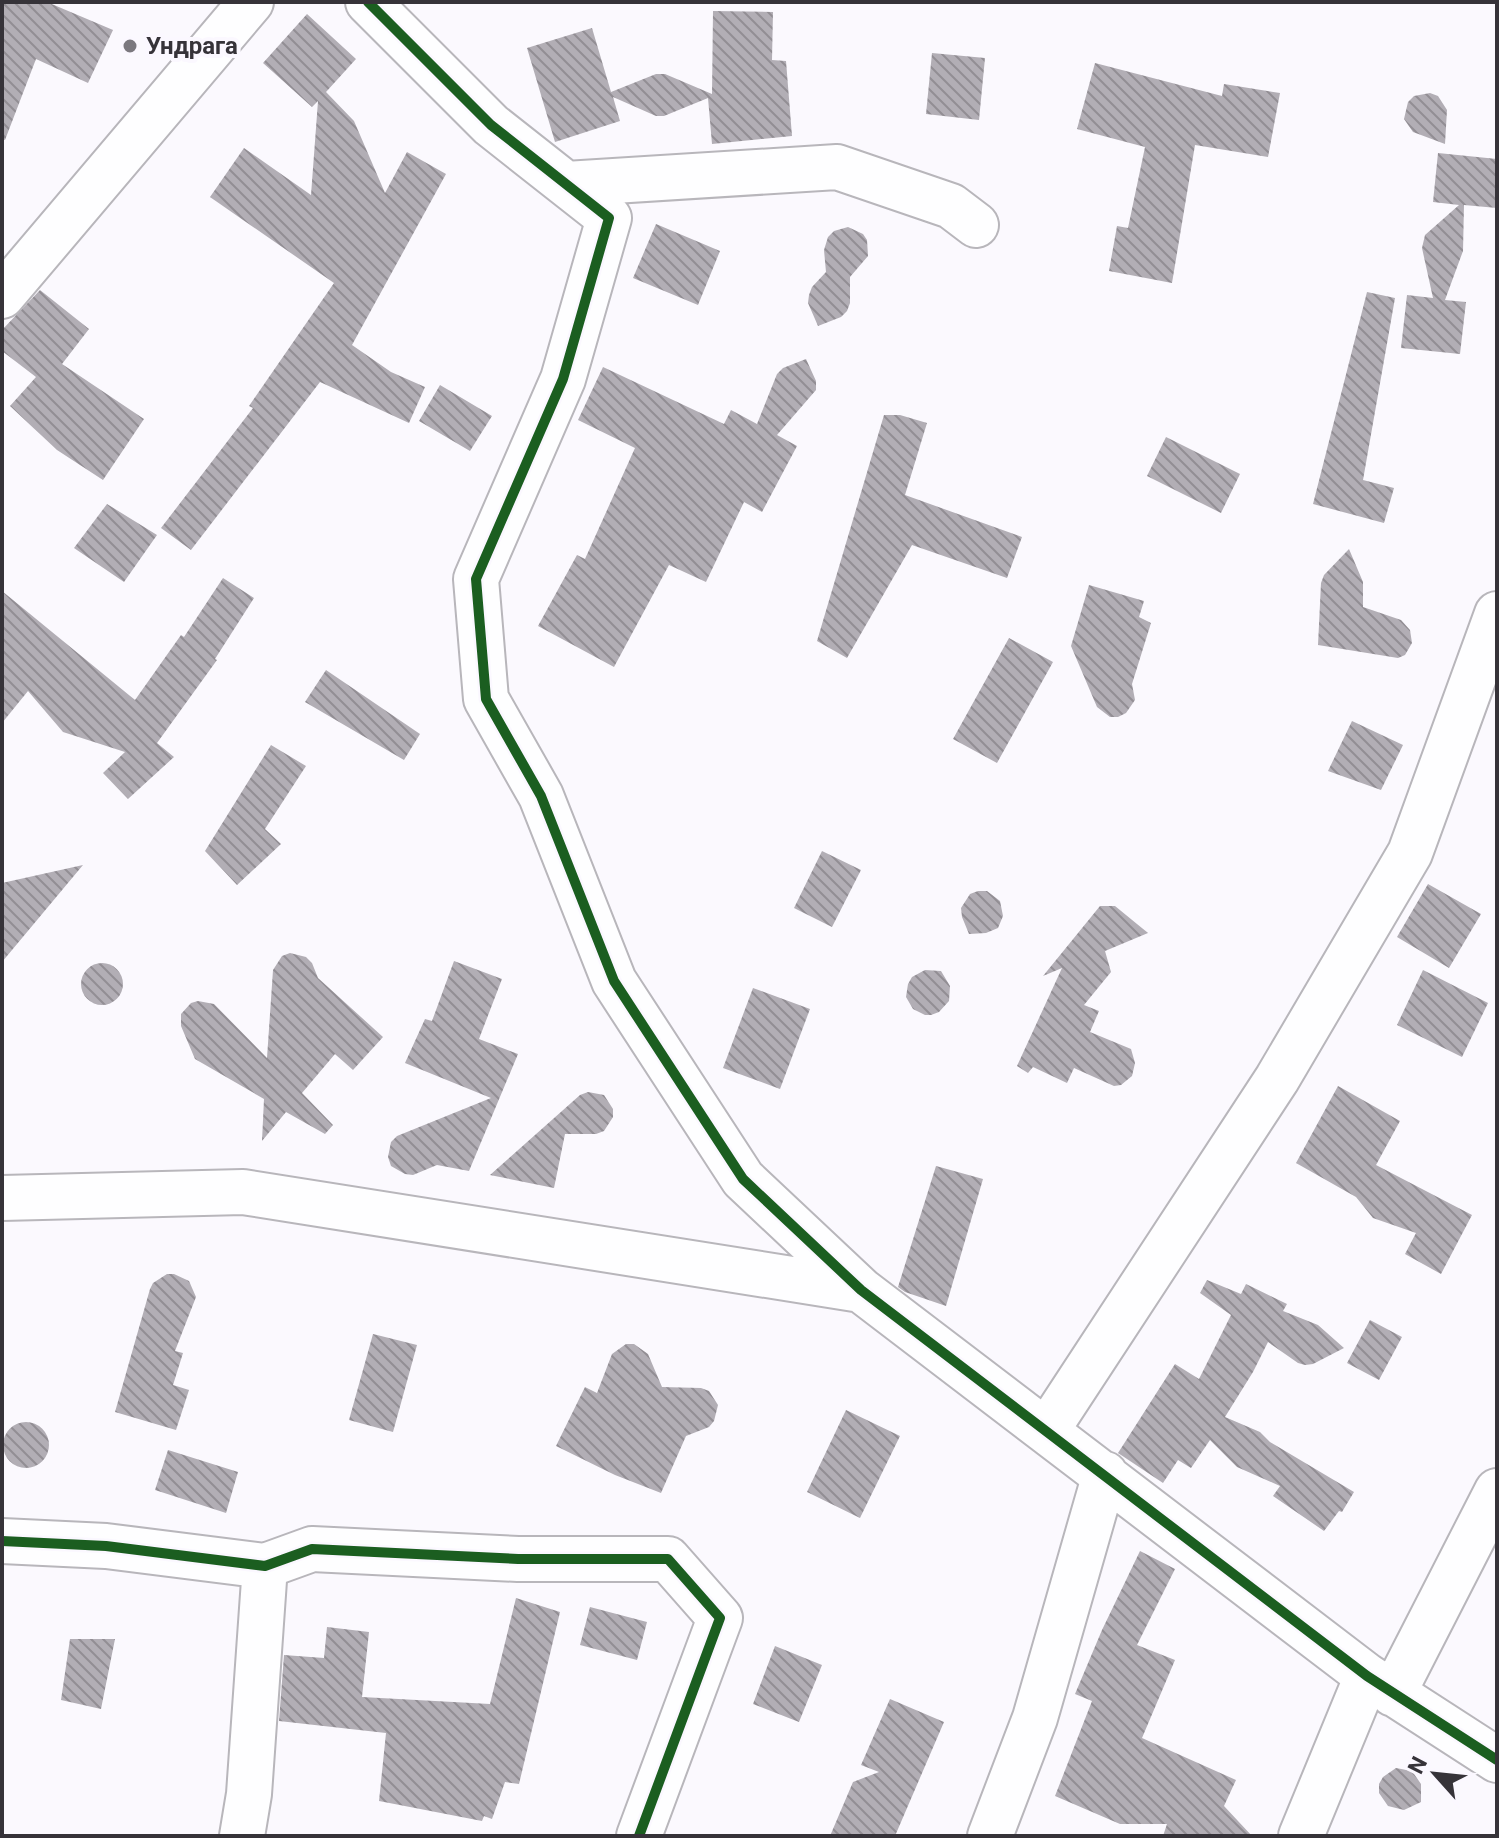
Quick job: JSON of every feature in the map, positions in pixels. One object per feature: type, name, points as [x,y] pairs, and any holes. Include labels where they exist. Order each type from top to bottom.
[{"type":"street","points":[[2,296],[251,2]]},
{"type":"street","points":[[368,2],[491,125],[609,218],[563,379],[476,579],[486,699],[541,796],[614,981],[743,1179],[861,1290],[1380,1685],[1497,1760]]},
{"type":"street","points":[[566,184],[837,167],[951,206],[976,225]]},
{"type":"street","points":[[1047,1430],[1277,1079],[1410,853],[1497,614]]},
{"type":"street","points":[[2,1198],[243,1192],[861,1290]]},
{"type":"street","points":[[990,1836],[1035,1718],[1105,1474]]},
{"type":"street","points":[[1301,1836],[1380,1685],[1497,1491]]},
{"type":"street","points":[[2,1541],[106,1546],[265,1566],[312,1549],[518,1559],[668,1559],[720,1618],[639,1836]]},
{"type":"street","points":[[242,1836],[249,1794],[265,1566]]},
{"type":"building","points":[[2,2],[47,2],[113,30],[88,83],[36,59],[5,140],[2,139]]},
{"type":"building","points":[[713,11],[773,12],[772,60],[786,61],[792,136],[712,144],[708,98],[664,116],[656,116],[613,97],[620,121],[555,142],[527,48],[592,28],[611,92],[656,74],[665,74],[712,94]]},
{"type":"building","points":[[307,14],[356,59],[326,92],[354,121],[385,193],[407,152],[446,174],[352,345],[391,372],[425,387],[409,423],[320,382],[191,550],[161,528],[253,408],[249,406],[334,283],[210,197],[244,148],[311,195],[318,101],[312,107],[263,63]]},
{"type":"building","points":[[932,53],[985,58],[979,120],[926,114]]},
{"type":"building","points":[[1095,63],[1222,96],[1224,84],[1280,93],[1268,157],[1195,145],[1172,283],[1109,271],[1117,226],[1128,228],[1145,147],[1077,129]]},
{"type":"building","points":[[1430,93],[1438,96],[1447,110],[1445,144],[1413,132],[1404,119],[1408,102],[1414,96]]},
{"type":"building","points":[[1438,153],[1497,159],[1497,208],[1464,205],[1463,251],[1445,300],[1466,302],[1460,354],[1401,348],[1407,295],[1433,298],[1422,248],[1425,235],[1459,205],[1433,202]]},
{"type":"building","points":[[656,224],[720,251],[698,305],[633,278]]},
{"type":"building","points":[[848,227],[863,234],[867,240],[868,256],[850,277],[847,311],[841,317],[818,326],[808,303],[809,295],[826,272],[824,250],[828,237],[834,231]]},
{"type":"building","points":[[40,290],[89,329],[62,364],[144,419],[103,480],[57,450],[10,406],[36,377],[2,351],[2,330]]},
{"type":"building","points":[[1367,292],[1395,298],[1363,480],[1394,488],[1384,523],[1313,504]]},
{"type":"building","points":[[806,359],[816,381],[816,390],[777,435],[797,446],[762,512],[744,502],[706,582],[669,565],[614,667],[538,626],[577,555],[585,559],[635,448],[578,420],[603,367],[724,424],[731,410],[757,424],[777,374],[783,368]]},
{"type":"building","points":[[440,385],[492,416],[470,451],[419,421]]},
{"type":"building","points":[[884,415],[900,415],[927,423],[905,495],[1022,537],[1007,578],[912,545],[847,658],[817,641]]},
{"type":"building","points":[[1166,437],[1240,474],[1221,513],[1147,476]]},
{"type":"building","points":[[107,504],[157,535],[124,582],[74,548]]},
{"type":"building","points":[[1349,549],[1363,582],[1363,607],[1401,620],[1410,630],[1412,643],[1405,655],[1398,658],[1318,645],[1321,583],[1324,575]]},
{"type":"building","points":[[223,578],[254,598],[217,660],[157,743],[174,757],[128,799],[103,773],[125,752],[63,732],[28,691],[2,723],[2,591],[135,700],[181,635],[184,637]]},
{"type":"building","points":[[1089,585],[1144,601],[1139,617],[1151,623],[1132,684],[1135,700],[1126,713],[1118,717],[1110,717],[1097,707],[1071,646]]},
{"type":"building","points":[[1009,638],[1053,662],[997,763],[953,739]]},
{"type":"building","points":[[326,670],[420,734],[404,760],[305,702]]},
{"type":"building","points":[[1352,721],[1403,745],[1381,790],[1328,771]]},
{"type":"building","points":[[271,745],[306,766],[265,829],[281,844],[237,885],[205,851]]},
{"type":"building","points":[[822,851],[861,870],[832,927],[794,908]]},
{"type":"building","points":[[83,865],[2,962],[2,883]]},
{"type":"building","points":[[1428,884],[1481,914],[1449,968],[1397,937]]},
{"type":"building","points":[[987,891],[1000,901],[1003,916],[998,928],[986,933],[969,934],[961,908],[970,894]]},
{"type":"building","points":[[1100,906],[1115,906],[1148,933],[1105,951],[1111,972],[1084,1005],[1099,1011],[1090,1032],[1131,1049],[1135,1063],[1132,1076],[1121,1085],[1114,1086],[1074,1068],[1067,1083],[1033,1067],[1028,1073],[1017,1066],[1062,968],[1043,976]]},
{"type":"building","points":[[290,953],[306,957],[318,978],[383,1037],[353,1070],[335,1054],[302,1093],[333,1125],[325,1134],[286,1112],[262,1141],[264,1099],[195,1059],[181,1026],[181,1014],[191,1003],[214,1004],[267,1058],[273,970],[282,956]]},
{"type":"building","points":[[454,961],[502,979],[479,1039],[518,1054],[469,1171],[437,1165],[413,1175],[405,1174],[391,1166],[388,1157],[391,1142],[397,1136],[491,1098],[405,1063],[425,1019],[432,1021]]},
{"type":"building","points":[[102,963],[117,969],[123,984],[117,999],[102,1005],[87,999],[81,984],[87,969]]},
{"type":"building","points":[[925,970],[941,971],[950,986],[949,1001],[939,1012],[931,1015],[913,1009],[906,997],[912,977]]},
{"type":"building","points":[[1423,970],[1488,1003],[1462,1057],[1397,1025]]},
{"type":"building","points":[[753,988],[810,1009],[780,1089],[723,1068]]},
{"type":"building","points":[[1338,1086],[1400,1121],[1376,1165],[1472,1215],[1441,1274],[1405,1254],[1416,1233],[1373,1218],[1356,1197],[1296,1163]]},
{"type":"building","points":[[588,1092],[604,1095],[613,1109],[613,1117],[604,1131],[596,1134],[565,1134],[554,1188],[490,1175],[580,1095]]},
{"type":"building","points":[[936,1166],[983,1179],[946,1306],[898,1287]]},
{"type":"building","points":[[167,1274],[189,1281],[196,1297],[175,1351],[183,1353],[173,1385],[189,1390],[176,1430],[115,1412],[150,1289],[153,1283]]},
{"type":"building","points":[[1207,1280],[1241,1294],[1246,1284],[1287,1304],[1283,1311],[1318,1325],[1344,1348],[1305,1365],[1268,1342],[1225,1417],[1260,1432],[1270,1442],[1354,1492],[1342,1512],[1339,1511],[1324,1531],[1273,1496],[1280,1486],[1237,1467],[1210,1440],[1191,1468],[1178,1460],[1163,1483],[1118,1453],[1175,1364],[1199,1379],[1231,1315],[1200,1293]]},
{"type":"building","points":[[1370,1320],[1402,1337],[1379,1380],[1347,1363]]},
{"type":"building","points":[[373,1334],[417,1345],[393,1432],[349,1420]]},
{"type":"building","points":[[626,1344],[634,1344],[648,1354],[662,1387],[701,1388],[709,1391],[718,1405],[709,1427],[686,1436],[661,1493],[556,1446],[585,1387],[597,1393],[612,1354]]},
{"type":"building","points":[[846,1410],[900,1436],[860,1518],[807,1492]]},
{"type":"building","points":[[26,1422],[35,1423],[42,1429],[48,1436],[48,1454],[42,1461],[35,1467],[26,1468],[17,1467],[10,1461],[4,1454],[3,1445],[4,1436],[10,1429],[17,1423]]},
{"type":"building","points":[[168,1450],[238,1472],[226,1513],[155,1490]]},
{"type":"building","points":[[1140,1551],[1175,1569],[1137,1645],[1175,1660],[1142,1738],[1236,1780],[1224,1806],[1252,1836],[1163,1836],[1167,1824],[1120,1824],[1055,1796],[1092,1701],[1075,1694]]},
{"type":"building","points":[[516,1598],[560,1612],[519,1784],[505,1782],[492,1819],[484,1816],[482,1821],[379,1801],[386,1733],[279,1721],[284,1655],[324,1658],[327,1627],[369,1632],[362,1697],[490,1704]]},
{"type":"building","points":[[590,1607],[647,1622],[637,1660],[580,1645]]},
{"type":"building","points":[[70,1639],[115,1639],[101,1709],[61,1700]]},
{"type":"building","points":[[775,1646],[822,1665],[799,1722],[753,1704]]},
{"type":"building","points":[[890,1699],[944,1722],[895,1836],[830,1836],[853,1782],[879,1772],[861,1765]]},
{"type":"building","points":[[1396,1768],[1412,1771],[1421,1784],[1421,1802],[1404,1810],[1388,1806],[1379,1793],[1383,1777]]},
{"type":"cycle path","points":[[368,2],[491,125],[609,218],[563,379],[476,579],[486,699],[541,796],[614,981],[743,1179],[861,1290],[1367,1676],[1497,1760]]},
{"type":"cycle path","points":[[2,1541],[106,1546],[265,1566],[312,1549],[518,1559],[668,1559],[720,1618],[639,1836]]},
{"type":"place","name":"Ундрага","points":[[130,46]]}]
